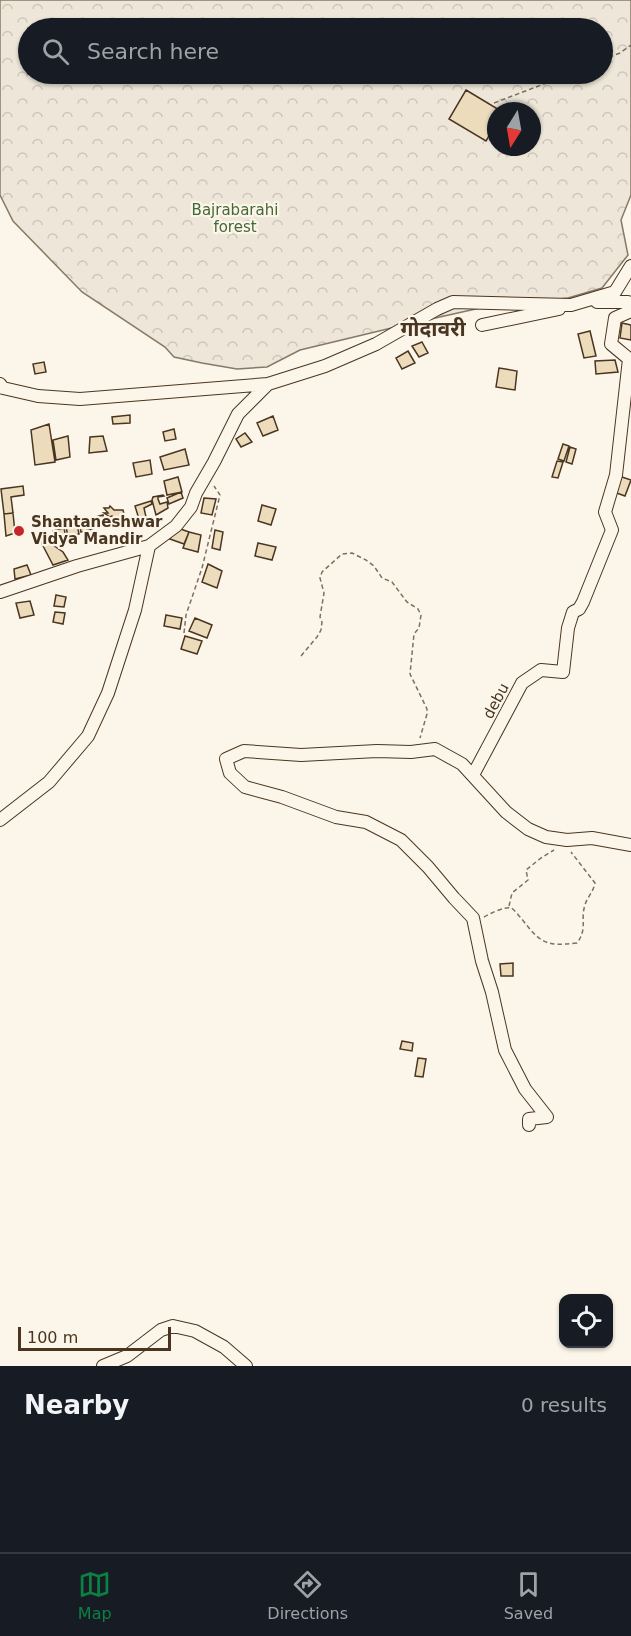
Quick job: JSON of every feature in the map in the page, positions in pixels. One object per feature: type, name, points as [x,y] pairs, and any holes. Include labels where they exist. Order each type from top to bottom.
[{"type":"street","points":[[0,384],[3,388],[38,396],[80,399],[268,384],[325,366],[376,344],[453,302],[571,305],[615,292],[631,267]]},
{"type":"street","points":[[482,325],[595,302],[628,302],[631,304]]},
{"type":"street","name":"debu","points":[[473,775],[522,683],[541,670],[562,672],[568,628],[573,612],[579,609],[583,602],[612,530],[605,512],[616,475],[629,359],[611,344],[615,318],[631,311]]},
{"type":"street","points":[[0,592],[77,566],[149,546],[176,526],[191,507],[196,493],[213,465],[238,414],[268,384]]},
{"type":"street","points":[[0,820],[49,782],[88,736],[108,693],[135,610],[149,546]]},
{"type":"street","points":[[529,1125],[530,1119],[548,1117],[525,1089],[505,1050],[473,918],[401,840],[366,822],[336,817],[282,797],[245,787],[230,773],[226,759],[244,751],[302,755],[377,751],[411,752],[435,749],[462,764],[506,812],[528,829],[546,837],[567,841],[592,838],[631,845]]},
{"type":"street","points":[[103,1366],[127,1356],[161,1330],[173,1326],[195,1331],[224,1347],[246,1366]]},
{"type":"path","points":[[613,56],[631,45]]},
{"type":"path","points":[[497,102],[544,84]]},
{"type":"path","points":[[184,633],[186,615],[202,568],[220,495],[212,483],[213,465]]},
{"type":"path","points":[[301,656],[318,638],[321,630],[320,616],[324,593],[320,578],[322,572],[342,554],[352,553],[366,560],[374,566],[382,578],[392,582],[407,602],[418,609],[421,615],[419,628],[414,634],[410,674],[427,708],[419,736],[420,740],[435,749]]},
{"type":"path","points":[[567,841],[572,853],[595,883],[594,891],[585,903],[582,935],[577,943],[548,943],[536,938],[518,914],[509,908],[512,893],[528,880],[526,870],[567,841]]},
{"type":"path","points":[[473,918],[481,918],[509,908]]},
{"type":"green space","name":"Bajrabarahi forest","points":[[0,0],[631,0],[631,195],[621,220],[628,255],[602,288],[568,298],[489,306],[300,350],[267,367],[237,369],[174,357],[165,347],[82,292],[13,221],[0,195]]},
{"type":"building","points":[[466,90],[487,103],[487,139],[486,141],[449,119]]},
{"type":"building","points":[[622,323],[631,325],[631,340],[620,338]]},
{"type":"building","points":[[590,331],[596,356],[584,358],[578,334]]},
{"type":"building","points":[[422,342],[428,353],[419,357],[412,346]]},
{"type":"building","points":[[408,351],[415,363],[402,369],[396,358]]},
{"type":"building","points":[[615,360],[618,372],[596,374],[595,361]]},
{"type":"building","points":[[44,362],[46,372],[35,374],[33,364]]},
{"type":"building","points":[[499,368],[517,371],[515,390],[496,387]]},
{"type":"building","points":[[130,415],[130,423],[113,424],[112,417]]},
{"type":"building","points":[[273,416],[278,430],[263,436],[257,423]]},
{"type":"building","points":[[49,424],[55,462],[35,465],[31,430]]},
{"type":"building","points":[[174,429],[176,439],[165,441],[163,432]]},
{"type":"building","points":[[245,433],[252,442],[241,447],[236,439]]},
{"type":"building","points":[[68,436],[70,457],[56,460],[53,440]]},
{"type":"building","points":[[103,436],[107,451],[89,453],[90,437]]},
{"type":"building","points":[[563,444],[569,446],[564,461],[558,459]]},
{"type":"building","points":[[570,447],[576,449],[572,464],[566,462]]},
{"type":"building","points":[[185,449],[189,465],[164,470],[160,457]]},
{"type":"building","points":[[150,460],[152,474],[136,477],[133,463]]},
{"type":"building","points":[[557,461],[563,462],[558,478],[552,477]]},
{"type":"building","points":[[616,475],[631,480],[625,496],[611,491]]},
{"type":"building","points":[[178,477],[182,492],[167,495],[164,481]]},
{"type":"building","points":[[23,486],[24,495],[11,497],[13,513],[4,514],[1,489]]},
{"type":"building","points":[[181,492],[183,498],[169,504],[167,498]]},
{"type":"building","points":[[163,495],[158,499],[160,504],[167,502],[168,508],[156,515],[153,497]]},
{"type":"building","points":[[204,498],[216,499],[212,515],[201,513]]},
{"type":"building","points":[[151,501],[152,504],[144,508],[146,517],[139,519],[135,506]]},
{"type":"building","points":[[262,505],[276,509],[271,525],[258,521]]},
{"type":"building","points":[[110,506],[114,510],[123,510],[125,518],[116,522],[112,516],[104,513],[108,513],[104,508]]},
{"type":"building","points":[[13,513],[15,533],[6,536],[4,514]]},
{"type":"building","points":[[103,515],[105,525],[95,527],[92,518]]},
{"type":"building","points":[[89,520],[92,529],[81,532],[79,522]]},
{"type":"building","points":[[77,524],[79,534],[68,537],[66,527]]},
{"type":"building","points":[[175,527],[189,532],[184,544],[170,539]]},
{"type":"building","points":[[64,528],[66,538],[56,540],[53,531]]},
{"type":"building","points":[[215,530],[223,532],[220,550],[212,548]]},
{"type":"building","points":[[189,532],[201,535],[198,552],[183,548]]},
{"type":"building","points":[[50,539],[68,560],[53,565],[41,542]]},
{"type":"building","points":[[258,543],[276,547],[272,560],[255,556]]},
{"type":"building","points":[[208,564],[222,571],[217,588],[202,582]]},
{"type":"building","points":[[27,565],[31,575],[15,579],[14,569]]},
{"type":"building","points":[[56,595],[66,597],[64,607],[54,606]]},
{"type":"building","points":[[30,601],[34,615],[20,618],[16,603]]},
{"type":"building","points":[[55,612],[65,613],[63,624],[53,622]]},
{"type":"building","points":[[166,615],[182,618],[180,629],[164,626]]},
{"type":"building","points":[[195,618],[212,625],[207,638],[189,631]]},
{"type":"building","points":[[185,636],[202,641],[197,654],[181,649]]},
{"type":"building","points":[[513,963],[513,976],[501,976],[500,964]]},
{"type":"building","points":[[402,1041],[413,1043],[412,1051],[400,1049]]},
{"type":"building","points":[[418,1058],[426,1059],[423,1077],[415,1076]]},
{"type":"place","name":"Shantaneshwar Vidya Mandir","points":[[19,531]]},
{"type":"district","name":"गोदावरी","points":[[433,329]]}]
